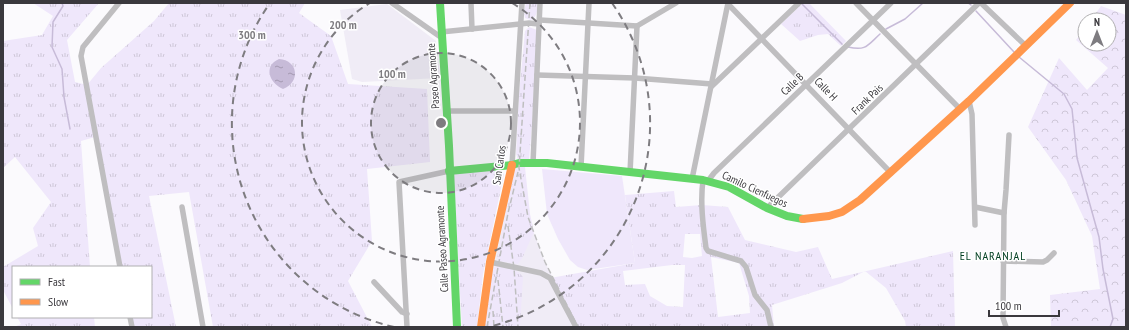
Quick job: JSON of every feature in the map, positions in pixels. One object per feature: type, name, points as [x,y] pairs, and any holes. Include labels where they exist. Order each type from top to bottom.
[{"type":"street","points":[[119,3],[86,42],[81,56],[120,266]]},
{"type":"street","points":[[392,3],[442,35],[472,29],[540,22],[588,22],[637,26],[676,3]]},
{"type":"street","name":"Paseo Agramonte","points":[[440,3],[447,111],[449,171]]},
{"type":"street","points":[[471,3],[472,29]]},
{"type":"street","name":"San Carlos","points":[[481,327],[490,262],[512,165],[522,3]]},
{"type":"street","points":[[533,163],[540,3]]},
{"type":"street","points":[[581,167],[589,3]]},
{"type":"street","points":[[692,179],[728,3]]},
{"type":"street","name":"Calle H","points":[[728,3],[891,172]]},
{"type":"street","points":[[537,75],[635,78],[712,85],[799,3]]},
{"type":"street","points":[[856,3],[960,109]]},
{"type":"street","name":"Calle B","points":[[705,180],[891,3]]},
{"type":"street","points":[[980,3],[1026,46]]},
{"type":"street","name":"Frank Pais","points":[[767,208],[980,3]]},
{"type":"street","name":"Camilo Cienfuegos","points":[[407,314],[399,182],[449,171],[519,163],[533,163],[705,180],[729,187],[767,208],[787,216],[803,219],[829,216],[842,212],[860,200],[969,101],[1070,3]]},
{"type":"street","points":[[630,172],[637,26]]},
{"type":"street","points":[[969,101],[972,114],[975,225]]},
{"type":"street","points":[[447,111],[515,111]]},
{"type":"street","points":[[1006,327],[1003,318],[1003,261],[1004,213],[1009,135]]},
{"type":"street","name":"Calle Paseo Agramonte","points":[[449,171],[457,327]]},
{"type":"street","points":[[705,180],[701,192],[706,248],[708,251],[741,261],[746,267],[755,295],[767,310],[771,327]]},
{"type":"street","points":[[182,207],[203,327]]},
{"type":"street","points":[[975,207],[1004,213]]},
{"type":"street","points":[[1003,261],[1043,262],[1048,260],[1054,253]]},
{"type":"street","points":[[490,262],[541,273],[550,278],[576,327]]},
{"type":"street","points":[[374,282],[402,312],[407,314],[407,327]]},
{"type":"shaded area","points":[[387,4],[436,41],[440,78],[362,82],[352,79],[340,10]]},
{"type":"shaded area","points":[[519,163],[528,217],[545,262],[578,327],[481,327],[512,165]]},
{"type":"green space","points":[[33,3],[99,3],[67,40],[75,82],[87,85],[101,68],[154,21],[169,3],[305,3],[299,13],[331,36],[348,84],[427,89],[430,162],[367,169],[372,241],[348,281],[372,327],[213,327],[189,192],[149,196],[176,327],[132,327],[130,318],[152,318],[152,266],[120,266],[95,137],[81,141],[90,266],[12,266],[12,307],[3,290],[3,267],[38,246],[33,228],[51,202],[15,157],[3,168],[3,41],[42,35],[53,16]]},
{"type":"green space","points":[[526,3],[537,3],[537,13],[531,20],[525,18],[524,11]]},
{"type":"green space","points":[[803,3],[809,3],[846,41],[841,46],[828,34],[818,35],[800,41],[781,24]]},
{"type":"green space","points":[[1101,6],[1126,15],[1126,327],[1051,327],[1050,295],[1100,289],[1092,236],[1066,180],[1028,127],[1059,58],[1087,90],[1108,68],[1090,52],[1117,52],[1117,12],[1097,12]]},
{"type":"green space","points":[[529,27],[537,30],[532,126],[529,159],[518,160],[516,154],[519,94],[525,31]]},
{"type":"green space","points":[[525,167],[530,214],[534,232],[518,264],[499,261],[497,258],[515,169]]},
{"type":"green space","points":[[501,169],[504,174],[483,274],[477,327],[462,327],[453,174]]},
{"type":"green space","points":[[542,169],[622,176],[635,263],[587,270],[578,267],[570,260],[558,239],[547,214]]},
{"type":"green space","points":[[674,191],[676,207],[702,205],[728,207],[745,240],[796,252],[818,247],[832,279],[864,272],[842,283],[772,305],[774,327],[576,327],[550,278],[635,263],[625,195]],"holes":[[[685,234],[700,234],[702,256],[692,258],[683,257]],[[711,257],[739,263],[749,296],[750,313],[718,317]],[[672,265],[685,265],[683,307],[667,306],[650,296],[645,284],[625,285],[623,271]]]},
{"type":"green space","points":[[953,251],[955,327],[906,327],[905,321],[886,288],[865,271]]},
{"type":"green space","points":[[496,266],[514,270],[523,277],[520,327],[485,327],[492,269]]},
{"type":"green space","points":[[18,318],[94,318],[95,327],[14,327],[21,324]]},
{"type":"water","points":[[279,59],[290,63],[295,72],[293,82],[283,89],[274,83],[270,74],[271,66]]},
{"type":"waterway","points":[[62,3],[63,6],[53,22],[52,47],[62,69],[64,97],[70,129]]},
{"type":"waterway","points":[[801,3],[842,44]]},
{"type":"waterway","points":[[886,29],[905,19],[923,3]]},
{"type":"waterway","points":[[976,11],[1014,52]]},
{"type":"waterway","points":[[848,47],[863,48],[880,34]]},
{"type":"waterway","points":[[1019,57],[1064,94],[1072,109],[1077,158],[1099,237],[1103,269],[1113,319],[1110,327]]},
{"type":"railway","points":[[530,3],[519,168],[528,217],[545,262],[578,327]]},
{"type":"railway","points":[[487,327],[508,213],[518,172]]},
{"type":"railway","points":[[508,226],[514,268],[518,327]]},
{"type":"railway","points":[[498,280],[503,327]]},
{"type":"railway","points":[[493,311],[494,327]]},
{"type":"traffic: fast","points":[[440,3],[449,146],[457,327]]},
{"type":"traffic: fast","points":[[449,171],[519,163],[547,163],[703,180],[729,187],[767,208],[787,216],[803,219]]},
{"type":"traffic: slow","points":[[803,219],[829,216],[842,212],[860,200],[969,101],[1070,3]]},
{"type":"traffic: slow","points":[[481,327],[490,262],[512,165]]},
{"type":"district","name":"EL NARANJAL","points":[[993,256]]}]
